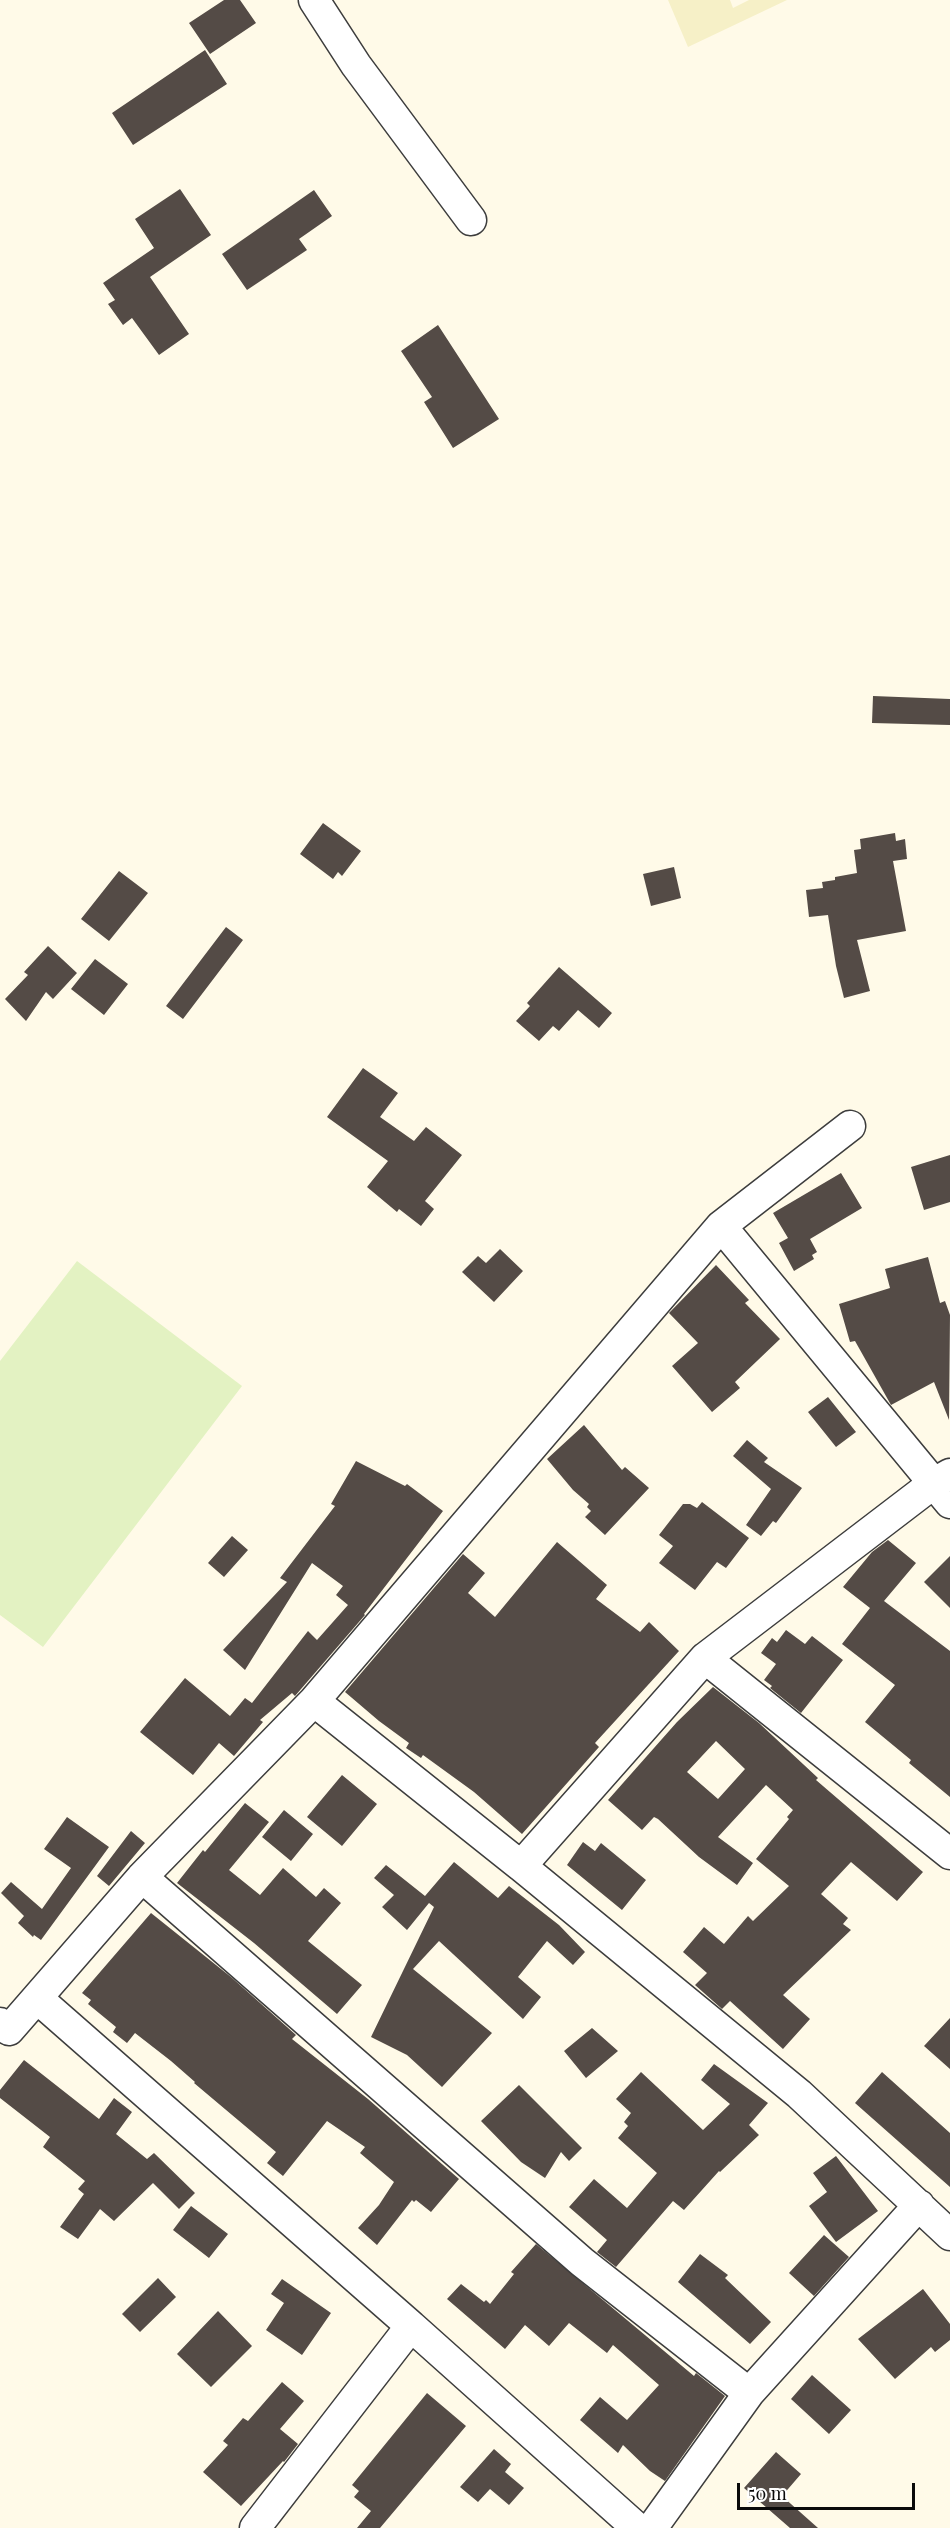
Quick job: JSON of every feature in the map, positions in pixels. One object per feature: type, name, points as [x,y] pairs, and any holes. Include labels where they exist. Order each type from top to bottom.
[{"type":"street","points":[[314,0],[356,65],[471,220]]},
{"type":"street","points":[[3,2031],[37,1998],[142,1877],[314,1701],[721,1226],[850,1126]]},
{"type":"street","points":[[520,1866],[705,1658],[945,1487],[721,1226]]},
{"type":"street","points":[[705,1658],[950,1854]]},
{"type":"street","points":[[314,1701],[799,2094],[950,2235]]},
{"type":"street","points":[[142,1877],[582,2262],[749,2393]]},
{"type":"street","points":[[37,1998],[637,2528]]},
{"type":"street","points":[[652,2528],[749,2393],[919,2205]]},
{"type":"street","points":[[255,2528],[411,2326]]},
{"type":"shaded area","points":[[668,0],[730,0],[733,8],[749,0],[787,0],[688,47]]},
{"type":"green space","points":[[77,1261],[242,1386],[43,1647],[0,1615],[0,1361]]},
{"type":"building","points":[[224,0],[240,0],[256,23],[210,54],[189,23]]},
{"type":"building","points":[[205,50],[227,84],[133,145],[112,113]]},
{"type":"building","points":[[180,189],[211,235],[150,277],[189,334],[159,355],[132,318],[123,325],[108,304],[115,300],[103,283],[154,248],[135,219]]},
{"type":"building","points":[[314,190],[332,216],[299,239],[307,250],[247,290],[222,254]]},
{"type":"building","points":[[438,325],[499,419],[453,448],[424,402],[432,397],[401,351]]},
{"type":"building","points":[[873,696],[950,699],[950,725],[872,723]]},
{"type":"building","points":[[323,823],[361,851],[342,876],[338,872],[333,879],[300,854]]},
{"type":"building","points":[[895,833],[896,841],[905,839],[907,859],[893,861],[906,931],[857,940],[870,991],[844,998],[828,915],[809,917],[806,890],[823,888],[822,882],[857,873],[854,850],[861,849],[860,839]]},
{"type":"building","points":[[674,867],[681,898],[651,906],[643,874]]},
{"type":"building","points":[[119,871],[148,893],[109,941],[81,919]]},
{"type":"building","points":[[226,927],[243,940],[183,1019],[166,1006]]},
{"type":"building","points":[[48,946],[77,973],[53,999],[46,992],[26,1021],[5,999],[28,975],[24,972]]},
{"type":"building","points":[[95,959],[128,984],[104,1015],[71,989]]},
{"type":"building","points":[[559,967],[612,1013],[599,1028],[578,1010],[559,1031],[553,1026],[539,1041],[516,1021],[530,1006],[527,1003]]},
{"type":"building","points":[[363,1068],[398,1093],[380,1117],[414,1141],[426,1127],[462,1155],[425,1201],[434,1209],[421,1226],[399,1209],[397,1212],[367,1187],[388,1161],[327,1117]]},
{"type":"building","points":[[950,1155],[950,1202],[924,1210],[911,1167]]},
{"type":"building","points":[[841,1173],[862,1208],[810,1239],[817,1252],[812,1255],[814,1259],[794,1271],[779,1243],[788,1238],[773,1213]]},
{"type":"building","points":[[500,1249],[523,1271],[494,1302],[462,1272],[478,1256],[486,1263]]},
{"type":"building","points":[[928,1257],[940,1303],[945,1301],[950,1315],[949,1420],[934,1382],[891,1405],[855,1341],[850,1342],[839,1304],[890,1288],[885,1269]]},
{"type":"building","points":[[716,1265],[749,1300],[745,1303],[780,1339],[735,1382],[740,1388],[712,1412],[672,1366],[698,1343],[669,1313]]},
{"type":"building","points":[[828,1397],[856,1432],[836,1447],[808,1412]]},
{"type":"building","points":[[584,1425],[622,1470],[625,1467],[649,1488],[605,1535],[585,1517],[591,1511],[587,1507],[589,1504],[573,1490],[547,1459]]},
{"type":"building","points":[[747,1440],[768,1458],[764,1462],[802,1488],[776,1523],[773,1521],[761,1536],[746,1525],[771,1489],[733,1456]]},
{"type":"building","points":[[356,1461],[405,1486],[407,1484],[443,1511],[365,1615],[295,1696],[292,1693],[260,1720],[263,1722],[234,1756],[219,1743],[193,1775],[140,1732],[185,1678],[230,1716],[245,1698],[252,1703],[308,1631],[317,1640],[348,1605],[336,1595],[343,1586],[312,1563],[245,1670],[223,1650],[287,1582],[280,1578],[335,1506],[331,1504]]},
{"type":"building","points":[[702,1502],[749,1538],[726,1568],[717,1562],[695,1590],[659,1563],[673,1546],[659,1535],[683,1504],[690,1504],[697,1508]]},
{"type":"building","points":[[232,1536],[248,1550],[224,1577],[208,1563]]},
{"type":"building","points":[[888,1540],[916,1563],[884,1601],[950,1651],[950,1797],[909,1763],[911,1760],[865,1722],[895,1685],[842,1644],[870,1608],[843,1587],[872,1552]]},
{"type":"building","points":[[557,1542],[607,1585],[596,1599],[640,1632],[649,1622],[679,1651],[595,1743],[599,1747],[522,1834],[474,1792],[423,1755],[421,1758],[406,1748],[409,1743],[345,1692],[463,1554],[485,1573],[468,1593],[495,1617]]},
{"type":"building","points":[[950,1556],[950,1608],[924,1582]]},
{"type":"building","points":[[786,1630],[805,1644],[812,1636],[843,1660],[801,1713],[770,1688],[772,1686],[764,1680],[776,1664],[761,1653],[772,1638],[777,1642]]},
{"type":"building","points":[[713,1687],[759,1723],[818,1778],[816,1780],[923,1872],[897,1901],[851,1862],[821,1894],[848,1918],[843,1924],[851,1930],[783,1995],[810,2019],[783,2049],[730,2001],[722,2009],[695,1985],[707,1973],[683,1952],[704,1927],[724,1944],[748,1916],[753,1921],[789,1886],[756,1859],[789,1819],[787,1817],[793,1810],[766,1785],[718,1837],[753,1863],[737,1885],[699,1857],[658,1819],[654,1817],[642,1830],[608,1800],[677,1722]],"holes":[[[716,1741],[745,1769],[718,1799],[687,1772]]]},
{"type":"building","points":[[342,1775],[377,1804],[342,1846],[307,1817]]},
{"type":"building","points":[[245,1803],[269,1822],[229,1870],[260,1895],[283,1868],[316,1897],[324,1888],[341,1903],[308,1941],[362,1985],[337,2014],[254,1943],[177,1883]]},
{"type":"building","points":[[284,1810],[313,1834],[291,1861],[262,1837]]},
{"type":"building","points":[[67,1817],[109,1847],[41,1940],[34,1935],[33,1937],[18,1923],[24,1916],[1,1893],[11,1882],[42,1909],[71,1868],[44,1849]]},
{"type":"building","points":[[131,1831],[145,1843],[109,1886],[97,1876]]},
{"type":"building","points":[[583,1842],[595,1851],[601,1843],[646,1880],[622,1910],[567,1865]]},
{"type":"building","points":[[454,1862],[498,1898],[509,1886],[559,1925],[585,1952],[573,1965],[547,1941],[518,1977],[541,1997],[523,2019],[439,1941],[413,1969],[492,2033],[442,2087],[407,2055],[371,2037],[434,1907],[429,1903],[407,1930],[382,1907],[394,1895],[374,1878],[386,1865],[425,1896]]},
{"type":"building","points":[[151,1913],[231,1977],[296,2035],[292,2039],[368,2099],[459,2179],[431,2212],[416,2200],[414,2202],[412,2200],[377,2245],[358,2228],[379,2205],[394,2182],[360,2153],[365,2147],[327,2121],[283,2176],[267,2163],[276,2152],[171,2061],[135,2033],[127,2043],[113,2032],[116,2027],[88,2004],[91,2000],[82,1993]]},
{"type":"building","points":[[950,2018],[950,2069],[924,2046]]},
{"type":"building","points":[[592,2028],[618,2051],[586,2078],[564,2051]]},
{"type":"building","points":[[24,2060],[99,2119],[114,2098],[132,2112],[116,2134],[147,2159],[154,2153],[195,2193],[179,2209],[153,2183],[114,2221],[100,2209],[78,2239],[60,2227],[84,2194],[78,2189],[85,2181],[43,2147],[50,2137],[0,2098],[0,2090]]},
{"type":"building","points":[[714,2064],[768,2103],[749,2125],[759,2135],[719,2171],[684,2210],[673,2201],[616,2267],[597,2252],[607,2240],[569,2207],[594,2179],[627,2208],[657,2173],[618,2138],[628,2126],[624,2122],[631,2113],[616,2099],[641,2072],[703,2130],[730,2104],[701,2080]]},
{"type":"building","points":[[882,2072],[950,2133],[950,2187],[855,2103]]},
{"type":"building","points":[[519,2085],[582,2148],[569,2161],[561,2152],[545,2178],[521,2162],[481,2121]]},
{"type":"building","points":[[836,2156],[878,2211],[836,2242],[809,2206],[827,2192],[813,2173]]},
{"type":"building","points":[[191,2206],[228,2234],[209,2258],[173,2230]]},
{"type":"building","points":[[824,2235],[849,2257],[814,2296],[789,2273]]},
{"type":"building","points":[[536,2244],[694,2376],[696,2373],[725,2396],[665,2481],[650,2471],[623,2445],[618,2453],[580,2420],[600,2397],[627,2420],[659,2385],[613,2345],[607,2353],[569,2323],[549,2346],[525,2325],[505,2349],[447,2299],[461,2284],[490,2304],[514,2274],[511,2272]]},
{"type":"building","points":[[700,2254],[728,2275],[725,2278],[771,2322],[750,2344],[678,2282]]},
{"type":"building","points":[[158,2278],[176,2297],[140,2332],[122,2314]]},
{"type":"building","points":[[282,2279],[331,2313],[302,2355],[266,2330],[284,2303],[271,2294]]},
{"type":"building","points":[[923,2289],[950,2324],[950,2340],[935,2352],[931,2347],[895,2379],[858,2339]]},
{"type":"building","points":[[218,2311],[252,2346],[211,2387],[177,2354]]},
{"type":"building","points":[[812,2375],[851,2410],[829,2434],[791,2399]]},
{"type":"building","points":[[282,2382],[304,2401],[280,2429],[298,2444],[284,2462],[241,2506],[203,2472],[228,2445],[223,2441],[243,2418],[248,2421]]},
{"type":"building","points":[[427,2393],[466,2426],[380,2528],[357,2528],[371,2511],[354,2497],[359,2491],[352,2485]]},
{"type":"building","points":[[494,2449],[511,2464],[505,2472],[524,2488],[509,2505],[490,2489],[478,2502],[460,2487]]},
{"type":"building","points":[[776,2452],[801,2474],[782,2496],[818,2528],[790,2528],[744,2488]]}]
